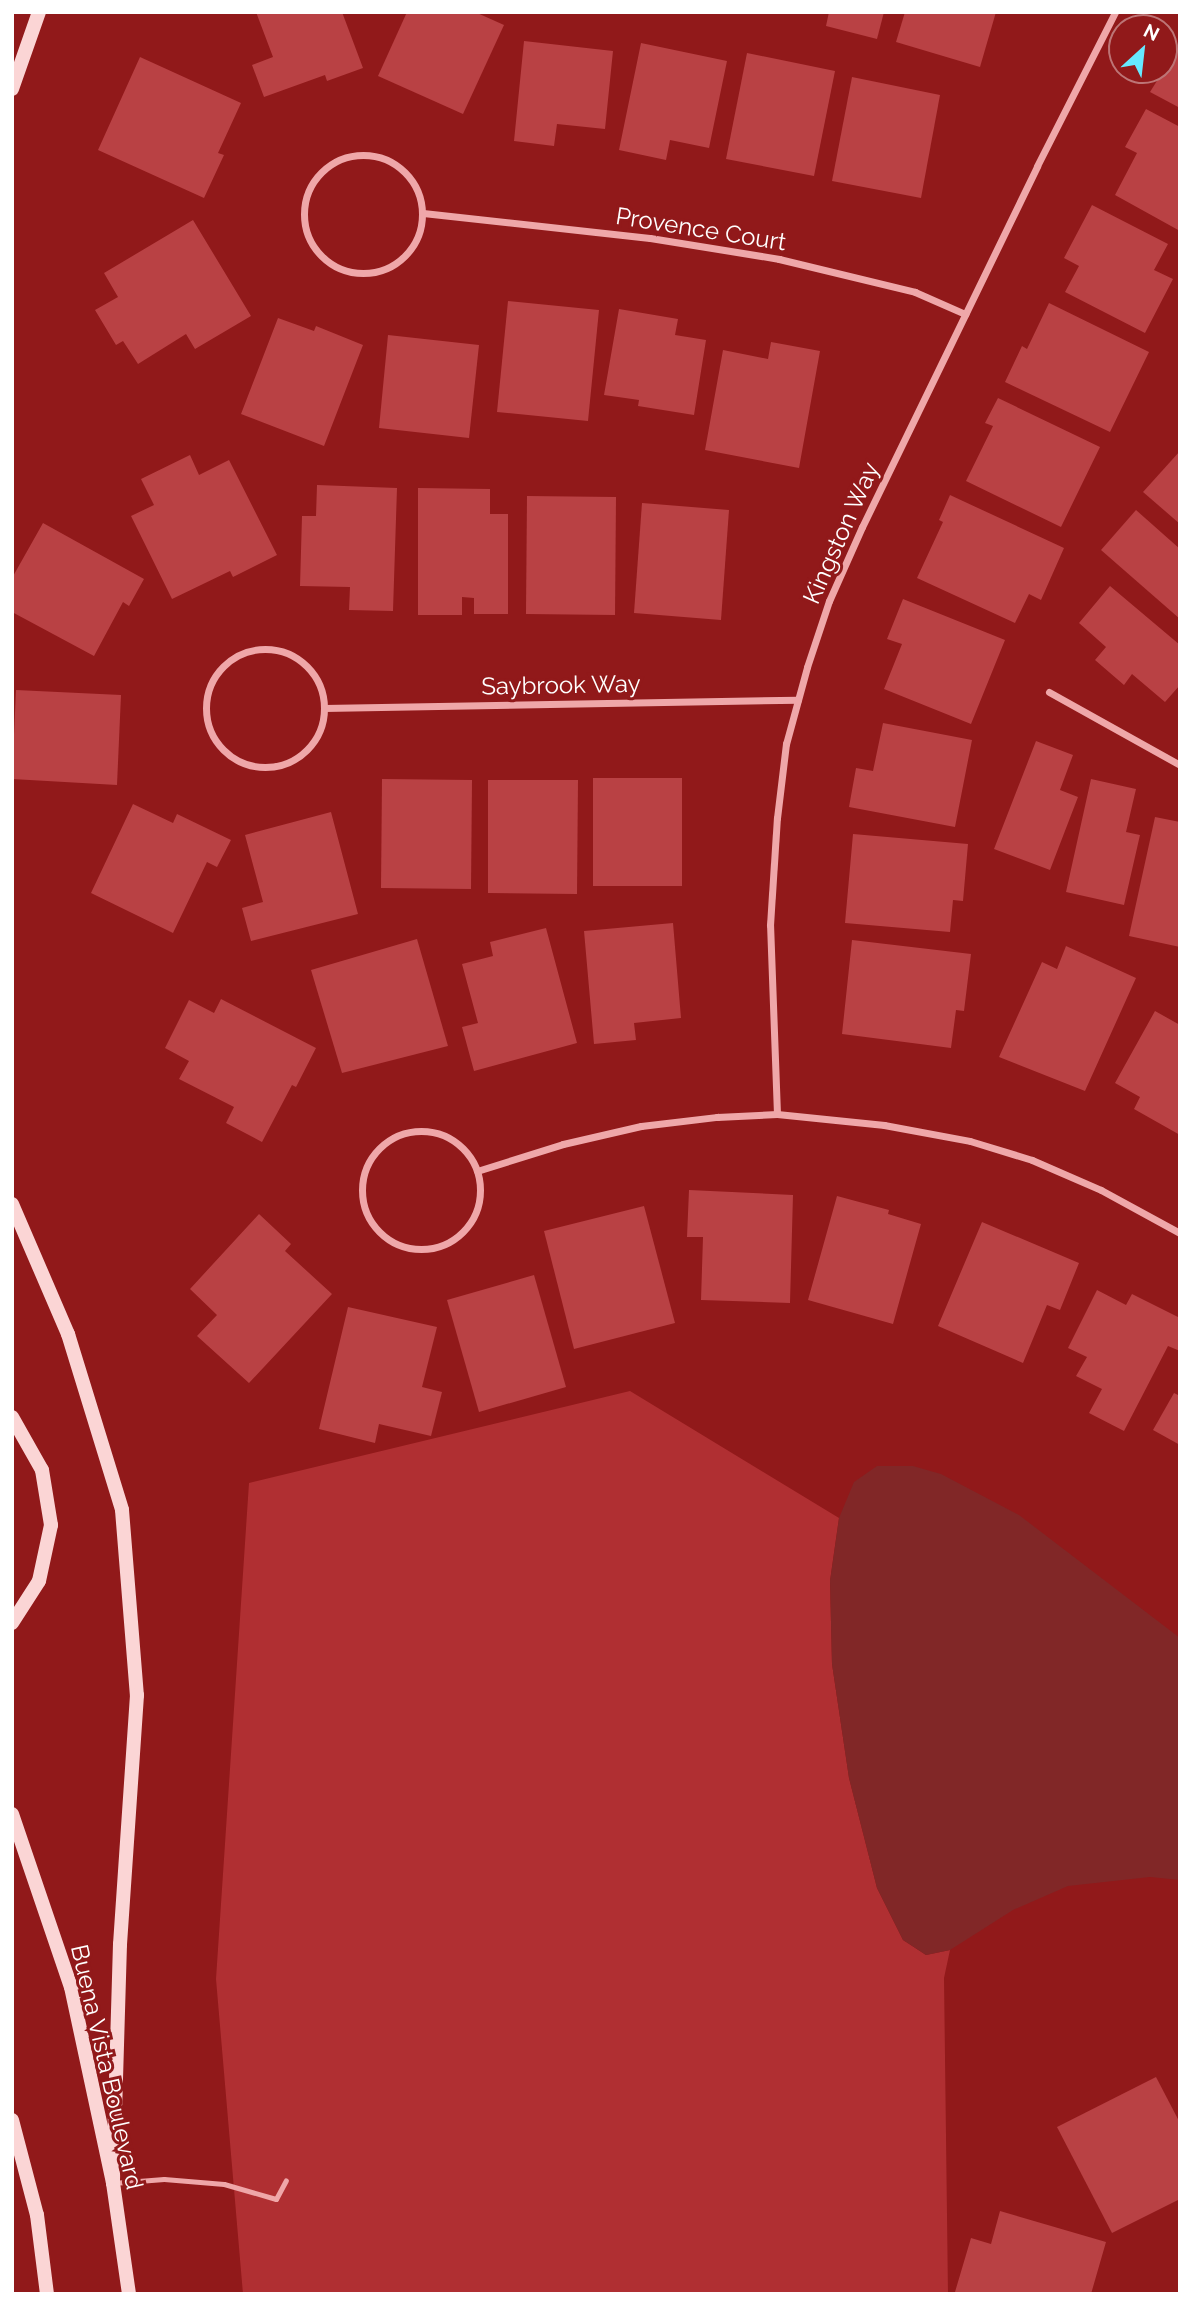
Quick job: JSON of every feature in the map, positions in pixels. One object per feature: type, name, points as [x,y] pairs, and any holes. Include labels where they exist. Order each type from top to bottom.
[{"type":"main road","points":[[12,89],[39,12]]},
{"type":"main road","points":[[12,1204],[68,1334],[122,1510],[137,1695],[120,1944],[113,2183]]},
{"type":"main road","points":[[12,1417],[42,1470],[51,1525],[39,1581],[12,1623]]},
{"type":"main road","name":"Buena Vista Boulevard","points":[[12,1814],[71,1987],[113,2183],[129,2294]]},
{"type":"main road","points":[[12,2120],[37,2214],[47,2294]]},
{"type":"street","name":"Kingston Way","points":[[778,1115],[769,925],[777,818],[786,744],[828,601],[965,314],[1115,12]]},
{"type":"street","points":[[352,156],[383,159],[408,175],[419,193],[423,213],[420,232],[412,248],[399,262],[383,270],[365,273],[346,271],[329,262],[316,250],[307,233],[304,215],[307,195],[317,177],[332,164],[352,156]]},
{"type":"street","name":"Provence Court","points":[[423,213],[650,238],[779,259],[915,292],[965,314]]},
{"type":"street","points":[[265,649],[283,652],[300,660],[313,674],[321,690],[324,708],[316,737],[295,760],[275,767],[255,767],[236,760],[219,747],[209,729],[205,709],[208,691],[216,674],[229,661],[246,652],[265,649]]},
{"type":"street","points":[[1049,692],[1180,765]]},
{"type":"street","name":"Saybrook Way","points":[[324,708],[798,700]]},
{"type":"street","points":[[477,1171],[563,1144],[641,1126],[717,1117],[778,1115],[884,1125],[970,1141],[1032,1160],[1067,1175],[1180,1233]]},
{"type":"street","points":[[417,1131],[437,1133],[454,1141],[468,1154],[477,1171],[480,1190],[477,1210],[467,1227],[452,1240],[434,1248],[414,1248],[395,1243],[379,1231],[367,1215],[362,1196],[363,1177],[370,1159],[382,1144],[399,1134],[417,1131]]},
{"type":"lane","points":[[113,2183],[164,2179],[224,2184],[276,2199],[286,2180]]},
{"type":"shaded area","points":[[630,1391],[839,1518],[830,1581],[832,1664],[849,1778],[877,1888],[903,1940],[926,1955],[950,1950],[944,1978],[948,2294],[243,2294],[216,1979],[249,1483]]},
{"type":"shaded area","points":[[877,1466],[913,1466],[941,1474],[1019,1515],[1180,1638],[1180,1880],[1150,1877],[1068,1886],[1013,1910],[950,1950],[926,1955],[903,1940],[877,1888],[849,1778],[832,1664],[830,1581],[839,1518],[854,1482]]},
{"type":"building","points":[[256,12],[342,12],[363,68],[327,81],[325,75],[264,97],[252,65],[273,57]]},
{"type":"building","points":[[407,12],[475,12],[504,25],[463,114],[378,76]]},
{"type":"building","points":[[829,12],[884,12],[877,39],[826,26]]},
{"type":"building","points":[[905,12],[996,12],[980,67],[896,42]]},
{"type":"building","points":[[524,41],[613,51],[605,129],[557,124],[554,146],[514,141]]},
{"type":"building","points":[[641,43],[727,61],[709,148],[670,140],[666,160],[619,150]]},
{"type":"building","points":[[1180,44],[1180,108],[1150,92],[1155,84],[1178,84]]},
{"type":"building","points":[[747,53],[835,71],[814,176],[726,159]]},
{"type":"building","points":[[140,57],[241,103],[218,153],[224,155],[204,198],[98,150]]},
{"type":"building","points":[[852,77],[940,95],[921,198],[832,181]]},
{"type":"building","points":[[1146,109],[1180,127],[1180,231],[1115,195],[1137,153],[1125,147]]},
{"type":"building","points":[[1092,205],[1168,244],[1154,270],[1173,279],[1145,333],[1065,292],[1079,266],[1064,258]]},
{"type":"building","points":[[193,220],[251,316],[195,349],[186,334],[138,364],[123,341],[116,345],[95,310],[118,297],[104,273]]},
{"type":"building","points":[[508,301],[599,310],[588,421],[497,412]]},
{"type":"building","points":[[1049,303],[1149,352],[1110,432],[1005,382],[1022,346],[1027,349]]},
{"type":"building","points":[[619,309],[678,319],[675,335],[706,340],[694,415],[638,406],[639,400],[604,395]]},
{"type":"building","points":[[278,318],[314,331],[316,326],[363,345],[324,446],[241,414]]},
{"type":"building","points":[[388,335],[479,345],[469,438],[379,428]]},
{"type":"building","points":[[771,342],[820,351],[799,468],[705,450],[723,350],[768,359]]},
{"type":"building","points":[[998,398],[1100,447],[1061,527],[966,481],[993,426],[985,423]]},
{"type":"building","points":[[1180,451],[1180,524],[1143,492]]},
{"type":"building","points":[[190,455],[199,475],[229,460],[277,555],[233,577],[230,571],[172,599],[131,516],[154,505],[141,479]]},
{"type":"building","points":[[317,485],[397,488],[393,611],[349,610],[350,587],[300,586],[302,516],[316,516]]},
{"type":"building","points":[[418,488],[490,489],[490,514],[508,514],[508,614],[474,614],[474,598],[462,597],[462,615],[418,615]]},
{"type":"building","points":[[950,495],[1064,548],[1041,600],[1029,594],[1015,623],[917,578],[943,522],[939,520]]},
{"type":"building","points":[[527,496],[616,497],[615,615],[526,614]]},
{"type":"building","points":[[642,503],[729,510],[721,620],[634,613]]},
{"type":"building","points":[[1136,510],[1180,549],[1180,619],[1101,550]]},
{"type":"building","points":[[43,523],[144,579],[129,606],[123,602],[94,656],[12,612],[12,578]]},
{"type":"building","points":[[1110,586],[1180,645],[1180,685],[1165,702],[1132,674],[1124,685],[1095,660],[1106,647],[1079,623]]},
{"type":"building","points":[[903,599],[1005,640],[971,724],[884,689],[902,644],[887,639]]},
{"type":"building","points":[[16,690],[121,695],[117,785],[12,779]]},
{"type":"building","points":[[883,723],[972,740],[955,827],[849,807],[856,768],[873,771]]},
{"type":"building","points":[[1036,741],[1073,755],[1060,790],[1078,797],[1050,870],[994,849]]},
{"type":"building","points":[[593,778],[682,778],[682,886],[593,886]]},
{"type":"building","points":[[382,779],[472,780],[471,889],[381,888]]},
{"type":"building","points":[[1091,779],[1136,789],[1126,832],[1140,835],[1124,905],[1066,892]]},
{"type":"building","points":[[488,780],[578,780],[577,894],[488,893]]},
{"type":"building","points":[[133,804],[173,823],[177,814],[231,840],[217,867],[207,862],[173,933],[91,893]]},
{"type":"building","points":[[331,812],[358,914],[251,941],[242,908],[263,902],[245,835]]},
{"type":"building","points":[[1155,817],[1180,822],[1180,947],[1129,936]]},
{"type":"building","points":[[853,834],[968,844],[963,901],[953,900],[950,932],[845,923]]},
{"type":"building","points":[[673,923],[681,1018],[634,1023],[636,1040],[594,1044],[584,931]]},
{"type":"building","points":[[546,928],[577,1043],[474,1071],[462,1027],[478,1023],[462,964],[493,956],[490,942]]},
{"type":"building","points":[[417,939],[448,1046],[342,1073],[311,970]]},
{"type":"building","points":[[852,940],[971,954],[964,1011],[956,1010],[951,1048],[842,1034]]},
{"type":"building","points":[[1066,946],[1136,978],[1085,1091],[999,1057],[1042,962],[1057,969]]},
{"type":"building","points":[[221,999],[316,1048],[296,1087],[292,1085],[262,1142],[226,1123],[234,1107],[179,1079],[189,1061],[165,1048],[189,1000],[214,1013]]},
{"type":"building","points":[[1155,1011],[1180,1025],[1180,1135],[1134,1109],[1140,1097],[1115,1083]]},
{"type":"building","points":[[689,1190],[793,1195],[790,1303],[701,1300],[703,1237],[687,1237]]},
{"type":"building","points":[[837,1196],[889,1210],[888,1214],[921,1224],[893,1324],[808,1300]]},
{"type":"building","points":[[644,1206],[675,1323],[574,1349],[544,1231]]},
{"type":"building","points":[[259,1214],[291,1244],[285,1251],[332,1294],[249,1383],[197,1336],[217,1315],[190,1289]]},
{"type":"building","points":[[982,1222],[1079,1263],[1060,1310],[1047,1305],[1023,1363],[938,1326]]},
{"type":"building","points":[[534,1275],[566,1387],[479,1412],[447,1300]]},
{"type":"building","points":[[1097,1290],[1126,1305],[1132,1294],[1180,1318],[1180,1351],[1168,1346],[1124,1431],[1089,1413],[1102,1389],[1076,1376],[1087,1357],[1068,1348]]},
{"type":"building","points":[[348,1307],[437,1327],[422,1387],[442,1392],[431,1436],[379,1424],[375,1443],[319,1429]]},
{"type":"building","points":[[1174,1393],[1180,1396],[1180,1445],[1153,1430]]},
{"type":"building","points":[[1156,2077],[1180,2123],[1180,2199],[1112,2233],[1057,2127]]},
{"type":"building","points":[[1000,2211],[1106,2242],[1091,2294],[955,2292],[971,2238],[991,2244]]}]
